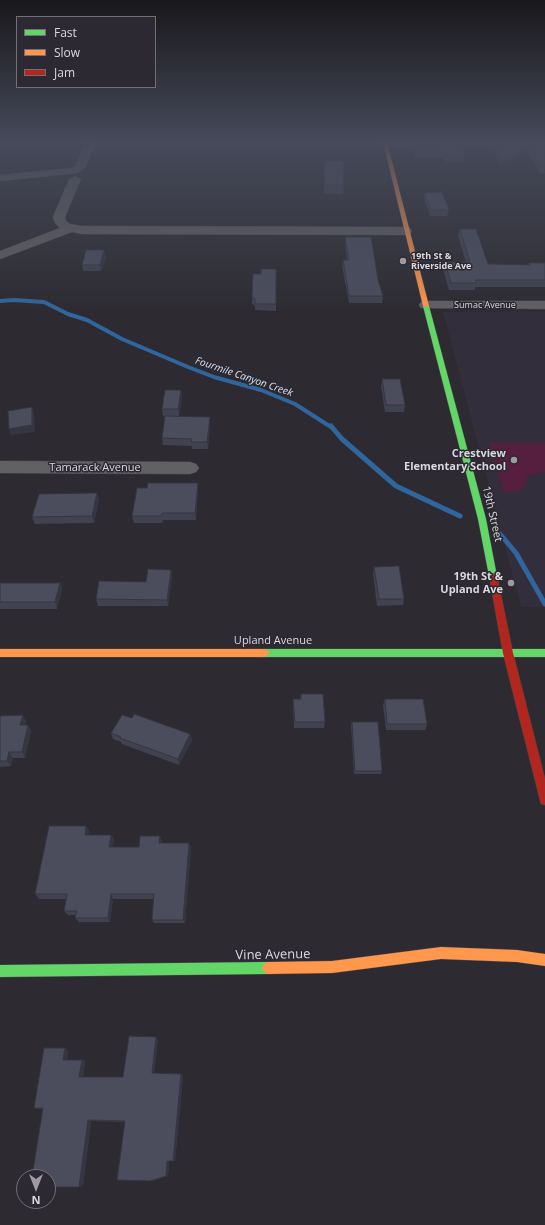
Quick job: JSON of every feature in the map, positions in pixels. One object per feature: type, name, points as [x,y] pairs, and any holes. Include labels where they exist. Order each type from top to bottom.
[{"type":"street","points":[[65,199],[59,217],[61,223],[70,228],[82,230],[406,231]]},
{"type":"street","name":"19th Street","points":[[398,199],[485,533],[508,653],[545,800]]},
{"type":"street","points":[[0,255],[70,228]]},
{"type":"street","name":"Sumac Avenue","points":[[426,305],[545,305]]},
{"type":"street","name":"Tamarack Avenue","points":[[0,467],[190,468]]},
{"type":"street","name":"Upland Avenue","points":[[0,653],[545,653]]},
{"type":"street","name":"Vine Avenue","points":[[0,971],[332,967],[441,953],[517,956],[545,960]]},
{"type":"shaded area","name":"Crestview Elementary School","points":[[545,311],[545,607],[521,607],[443,312]]},
{"type":"shaded area","points":[[489,443],[545,443],[545,472],[527,476],[525,486],[518,492],[504,492]]},
{"type":"building","points":[[427,199],[445,199],[449,210],[431,210]]},
{"type":"building","points":[[460,229],[476,229],[488,264],[530,265],[529,263],[545,263],[545,280],[475,280],[476,283],[451,283],[445,262],[470,262]]},
{"type":"building","points":[[345,237],[371,237],[378,280],[383,296],[349,296],[343,260],[349,260]]},
{"type":"building","points":[[86,250],[104,250],[100,265],[82,265]]},
{"type":"building","points":[[261,269],[276,269],[276,304],[255,304],[255,299],[252,297],[253,274],[261,274]]},
{"type":"building","points":[[382,379],[400,379],[405,405],[386,405]]},
{"type":"building","points":[[165,390],[181,390],[178,409],[162,409]]},
{"type":"building","points":[[32,407],[32,425],[9,429],[8,411]]},
{"type":"building","points":[[165,416],[210,417],[207,442],[191,442],[192,439],[162,438]]},
{"type":"building","points":[[148,483],[198,483],[195,513],[162,513],[161,516],[132,516],[137,488],[147,488]]},
{"type":"building","points":[[97,493],[92,516],[32,517],[39,494]]},
{"type":"building","points":[[399,566],[404,599],[379,599],[374,567]]},
{"type":"building","points":[[148,569],[171,570],[167,600],[96,599],[99,581],[146,582]]},
{"type":"building","points":[[0,583],[60,583],[55,602],[0,602]]},
{"type":"building","points":[[301,694],[323,694],[325,722],[295,722],[293,699],[301,699]]},
{"type":"building","points":[[385,699],[423,699],[427,724],[387,724]]},
{"type":"building","points":[[134,714],[190,734],[178,759],[120,738],[121,737],[111,733],[122,715],[132,718]]},
{"type":"building","points":[[23,715],[20,725],[28,725],[22,752],[9,752],[7,761],[0,761],[0,716]]},
{"type":"building","points":[[352,722],[378,722],[382,771],[355,771]]},
{"type":"building","points":[[49,826],[86,826],[85,835],[111,835],[109,847],[139,847],[140,836],[160,836],[159,843],[189,843],[183,920],[152,920],[154,894],[111,894],[108,918],[75,918],[77,911],[64,911],[67,894],[35,894]]},
{"type":"building","points":[[129,1036],[156,1037],[152,1073],[181,1074],[173,1161],[167,1161],[166,1176],[150,1181],[117,1180],[125,1121],[88,1120],[79,1187],[56,1187],[56,1169],[33,1169],[43,1108],[34,1108],[44,1048],[65,1048],[63,1060],[82,1060],[79,1077],[123,1077]]},
{"type":"waterway","name":"Fourmile Canyon Creek","points":[[0,301],[14,300],[44,302],[68,314],[87,320],[122,339],[188,367],[214,377],[261,390],[295,404],[331,427]]},
{"type":"waterway","name":"Fourmile Canyon Creek","points":[[331,426],[342,439],[396,486],[460,516]]},
{"type":"waterway","name":"Fourmile Canyon Creek","points":[[500,534],[516,553],[545,604]]},
{"type":"traffic: fast","points":[[426,306],[482,519],[493,576]]},
{"type":"traffic: fast","points":[[264,653],[545,653]]},
{"type":"traffic: fast","points":[[0,971],[268,968]]},
{"type":"traffic: slow","points":[[399,199],[426,306]]},
{"type":"traffic: slow","points":[[0,653],[264,653]]},
{"type":"traffic: slow","points":[[268,968],[332,967],[441,953],[517,956],[545,960]]},
{"type":"traffic: jam","points":[[493,576],[508,653],[545,800]]},
{"type":"place","name":"19th St & Riverside Ave","points":[[403,261]]},
{"type":"place","name":"Crestview Elementary School","points":[[514,460]]},
{"type":"place","name":"19th St & Upland Ave","points":[[511,583]]}]
